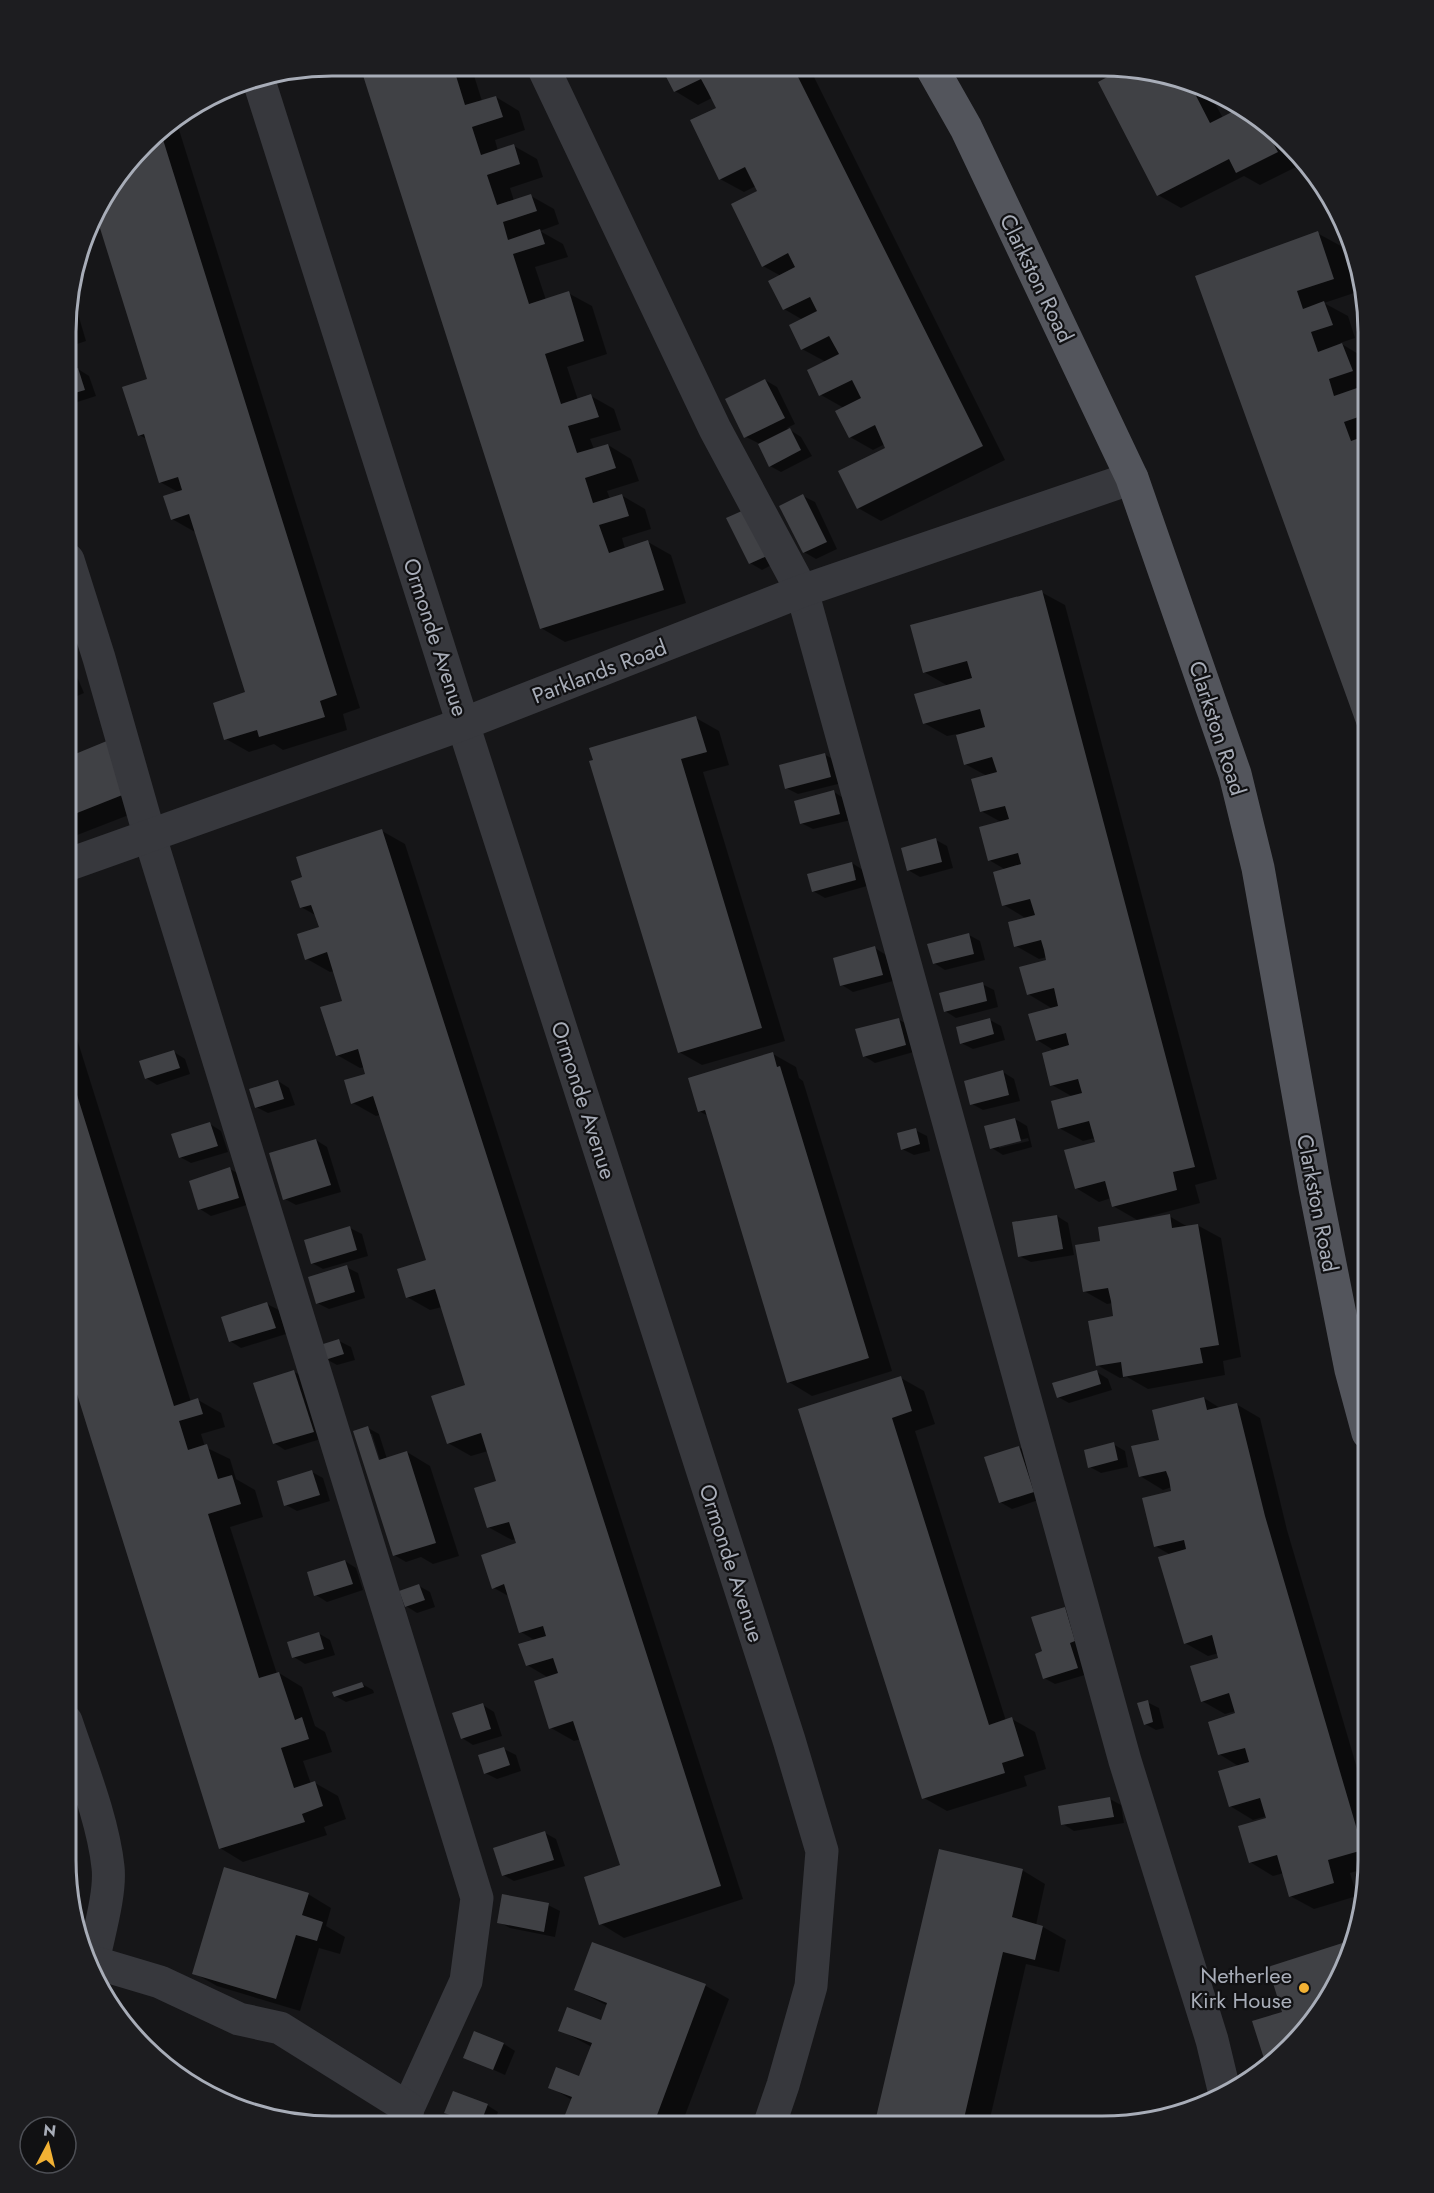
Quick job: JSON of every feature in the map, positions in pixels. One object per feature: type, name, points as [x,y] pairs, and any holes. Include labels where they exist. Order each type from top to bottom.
[{"type":"main road","name":"Clarkston Road","points":[[937,76],[966,128],[1132,478],[1235,774],[1258,868],[1315,1188],[1358,1396]]},
{"type":"street","points":[[547,76],[715,429],[802,591],[1125,1761],[1212,2040],[1223,2085]]},
{"type":"street","name":"Ormonde Avenue","points":[[262,86],[463,724],[786,1729],[822,1851],[811,1986],[772,2116]]},
{"type":"street","name":"Parklands Road","points":[[76,862],[463,724],[802,591],[1132,478]]},
{"type":"street","points":[[76,585],[150,837],[477,1898],[466,1981],[406,2116],[280,2028],[239,2019],[160,1982],[100,1967]]},
{"type":"street","points":[[76,1752],[98,1821],[108,1868],[105,1899],[94,1952]]},
{"type":"building","points":[[363,76],[456,76],[465,105],[496,96],[503,117],[472,127],[481,155],[514,144],[520,164],[487,175],[497,205],[531,194],[537,211],[503,222],[508,240],[540,229],[545,244],[513,254],[529,304],[569,291],[584,341],[545,354],[561,404],[591,394],[599,417],[568,426],[577,453],[608,444],[616,468],[585,478],[593,503],[622,494],[629,516],[599,525],[609,553],[648,540],[664,590],[540,629]]},
{"type":"building","points":[[666,76],[798,76],[983,446],[857,509],[838,471],[885,448],[875,425],[849,438],[835,411],[861,398],[852,380],[819,396],[807,370],[839,354],[829,336],[801,350],[789,325],[817,311],[810,297],[783,310],[768,281],[795,267],[788,253],[762,267],[731,204],[757,191],[745,167],[719,180],[690,120],[716,108],[701,79],[674,92]]},
{"type":"building","points":[[1108,76],[1118,77],[1151,81],[1184,90],[1195,95],[1210,123],[1231,112],[1270,140],[1278,152],[1236,173],[1229,159],[1157,196],[1098,82]]},
{"type":"building","points":[[163,141],[337,695],[320,701],[325,717],[259,737],[257,730],[224,740],[213,703],[245,692],[189,514],[171,520],[163,496],[182,490],[178,477],[159,483],[144,434],[138,436],[122,387],[147,379],[100,227],[129,177]]},
{"type":"building","points":[[1318,231],[1334,279],[1297,291],[1303,309],[1324,301],[1333,325],[1311,332],[1318,352],[1342,343],[1353,371],[1329,379],[1334,396],[1357,388],[1358,391],[1358,417],[1344,422],[1351,441],[1358,439],[1358,728],[1195,276]]},
{"type":"building","points":[[78,368],[85,390],[76,393],[76,369]]},
{"type":"building","points":[[765,379],[785,418],[744,438],[725,399]]},
{"type":"building","points":[[790,428],[801,450],[769,467],[758,444]]},
{"type":"building","points":[[803,494],[827,542],[803,553],[779,506]]},
{"type":"building","points":[[744,510],[767,556],[749,564],[726,518]]},
{"type":"building","points":[[1042,590],[1195,1167],[1173,1172],[1177,1190],[1112,1207],[1105,1181],[1075,1189],[1064,1150],[1095,1142],[1089,1121],[1058,1129],[1051,1101],[1082,1093],[1078,1079],[1050,1086],[1042,1053],[1069,1045],[1066,1033],[1036,1041],[1028,1014],[1058,1006],[1054,988],[1027,995],[1019,967],[1046,960],[1044,950],[1041,940],[1014,947],[1008,922],[1035,915],[1030,899],[1002,906],[993,872],[1021,864],[1018,853],[988,861],[979,827],[1009,819],[1005,806],[980,812],[971,779],[997,772],[992,757],[964,765],[956,735],[985,727],[980,709],[923,724],[914,694],[972,678],[967,661],[923,673],[910,625]]},
{"type":"building","points":[[696,716],[707,752],[681,759],[762,1028],[678,1053],[589,761],[593,760],[589,748]]},
{"type":"building","points":[[114,738],[135,790],[76,813],[76,754]]},
{"type":"building","points":[[825,753],[831,777],[785,789],[779,765]]},
{"type":"building","points":[[834,790],[840,814],[800,824],[794,801]]},
{"type":"building","points":[[382,829],[721,1886],[599,1925],[584,1877],[620,1865],[573,1721],[549,1729],[534,1681],[558,1673],[553,1658],[526,1666],[518,1644],[546,1636],[543,1626],[519,1633],[504,1584],[492,1589],[481,1555],[516,1543],[509,1522],[487,1528],[474,1488],[496,1481],[481,1433],[447,1444],[431,1396],[465,1385],[435,1289],[406,1298],[397,1269],[426,1260],[373,1096],[351,1104],[344,1080],[365,1074],[358,1049],[336,1056],[320,1007],[342,1001],[327,952],[305,960],[297,934],[319,927],[311,905],[300,908],[291,881],[302,877],[296,857]]},
{"type":"building","points":[[936,838],[942,862],[907,871],[901,848]]},
{"type":"building","points":[[852,862],[856,880],[812,892],[807,874]]},
{"type":"building","points":[[969,933],[974,954],[933,964],[927,944]]},
{"type":"building","points":[[875,946],[883,975],[840,986],[833,958]]},
{"type":"building","points":[[983,982],[987,1001],[944,1012],[939,993]]},
{"type":"building","points":[[899,1018],[906,1045],[863,1057],[855,1029]]},
{"type":"building","points":[[990,1018],[994,1034],[960,1044],[956,1027]]},
{"type":"building","points":[[174,1050],[180,1068],[145,1079],[139,1061]]},
{"type":"building","points":[[773,1052],[777,1067],[780,1066],[869,1358],[787,1383],[705,1110],[698,1112],[688,1078]]},
{"type":"building","points":[[1003,1070],[1009,1095],[970,1105],[964,1081]]},
{"type":"building","points":[[278,1080],[284,1099],[255,1108],[249,1089]]},
{"type":"building","points":[[76,1092],[174,1406],[198,1398],[203,1414],[179,1421],[188,1450],[207,1444],[218,1479],[232,1475],[241,1504],[208,1514],[259,1678],[279,1672],[295,1720],[302,1717],[309,1739],[281,1748],[294,1788],[315,1781],[323,1806],[302,1814],[305,1822],[219,1849],[76,1391]]},
{"type":"building","points":[[1015,1118],[1021,1141],[990,1149],[984,1126]]},
{"type":"building","points":[[210,1122],[218,1146],[179,1158],[171,1134]]},
{"type":"building","points":[[916,1128],[920,1144],[901,1150],[897,1133]]},
{"type":"building","points":[[316,1139],[331,1185],[283,1200],[269,1153]]},
{"type":"building","points":[[230,1167],[239,1198],[198,1210],[189,1181]]},
{"type":"building","points":[[1170,1214],[1172,1228],[1198,1224],[1219,1345],[1200,1348],[1203,1363],[1123,1377],[1121,1362],[1096,1366],[1088,1321],[1113,1316],[1111,1301],[1108,1288],[1083,1292],[1075,1245],[1100,1241],[1098,1227]]},
{"type":"building","points":[[1057,1215],[1063,1249],[1018,1257],[1012,1222]]},
{"type":"building","points":[[350,1226],[357,1250],[311,1264],[304,1240]]},
{"type":"building","points":[[347,1265],[355,1292],[316,1304],[308,1277]]},
{"type":"building","points":[[267,1302],[276,1328],[229,1342],[221,1317]]},
{"type":"building","points":[[339,1339],[344,1354],[325,1360],[320,1345]]},
{"type":"building","points":[[294,1370],[314,1432],[273,1444],[253,1383]]},
{"type":"building","points":[[1097,1370],[1101,1384],[1057,1398],[1052,1383]]},
{"type":"building","points":[[901,1376],[912,1411],[892,1418],[989,1725],[1012,1717],[1024,1756],[1002,1763],[1005,1773],[922,1799],[798,1409]]},
{"type":"building","points":[[1204,1397],[1207,1410],[1237,1403],[1265,1516],[1358,1833],[1358,1851],[1328,1860],[1334,1883],[1289,1897],[1277,1855],[1249,1863],[1238,1826],[1266,1818],[1260,1798],[1229,1807],[1218,1771],[1249,1762],[1245,1748],[1218,1755],[1208,1722],[1235,1713],[1229,1693],[1201,1702],[1190,1666],[1218,1658],[1212,1635],[1184,1644],[1158,1557],[1186,1549],[1184,1540],[1154,1547],[1142,1498],[1171,1491],[1166,1471],[1139,1477],[1131,1446],[1159,1440],[1152,1410]]},
{"type":"building","points":[[368,1426],[379,1460],[407,1451],[436,1543],[393,1556],[353,1431]]},
{"type":"building","points":[[1114,1442],[1118,1460],[1088,1468],[1084,1450]]},
{"type":"building","points":[[1019,1446],[1034,1492],[999,1503],[984,1457]]},
{"type":"building","points":[[312,1470],[320,1495],[284,1506],[277,1481]]},
{"type":"building","points":[[345,1560],[353,1584],[314,1596],[307,1572]]},
{"type":"building","points":[[419,1584],[425,1600],[405,1607],[399,1591]]},
{"type":"building","points":[[1065,1607],[1075,1641],[1070,1643],[1078,1668],[1043,1679],[1035,1654],[1042,1651],[1031,1617]]},
{"type":"building","points":[[319,1632],[324,1649],[292,1658],[287,1642]]},
{"type":"building","points":[[362,1682],[364,1687],[334,1697],[332,1692]]},
{"type":"building","points":[[1148,1700],[1153,1722],[1144,1725],[1137,1703]]},
{"type":"building","points":[[483,1703],[491,1729],[461,1739],[452,1713]]},
{"type":"building","points":[[504,1747],[510,1765],[484,1774],[478,1755]]},
{"type":"building","points":[[1110,1797],[1114,1817],[1061,1825],[1058,1806]]},
{"type":"building","points":[[545,1831],[554,1860],[502,1876],[493,1848]]},
{"type":"building","points":[[939,1849],[1023,1869],[1012,1917],[1043,1926],[1035,1960],[1003,1952],[965,2116],[876,2116]]},
{"type":"building","points":[[224,1867],[309,1893],[302,1915],[323,1922],[317,1941],[296,1935],[276,1999],[192,1974]]},
{"type":"building","points":[[502,1894],[549,1903],[544,1932],[497,1923]]},
{"type":"building","points":[[592,1942],[706,1984],[657,2116],[565,2116],[572,2097],[548,2088],[556,2067],[579,2076],[592,2043],[558,2031],[567,2007],[601,2020],[607,2003],[574,1990]]},
{"type":"building","name":"Netherlee Kirk House","points":[[1344,1942],[1331,1974],[1305,2016],[1264,2058],[1252,2021],[1282,2012],[1268,1967]]},
{"type":"building","points":[[474,2031],[504,2043],[493,2070],[463,2058]]},
{"type":"building","points":[[453,2091],[488,2104],[483,2116],[453,2116],[444,2113]]},
{"type":"place","name":"Netherlee Kirk House","points":[[1304,1988]]}]
